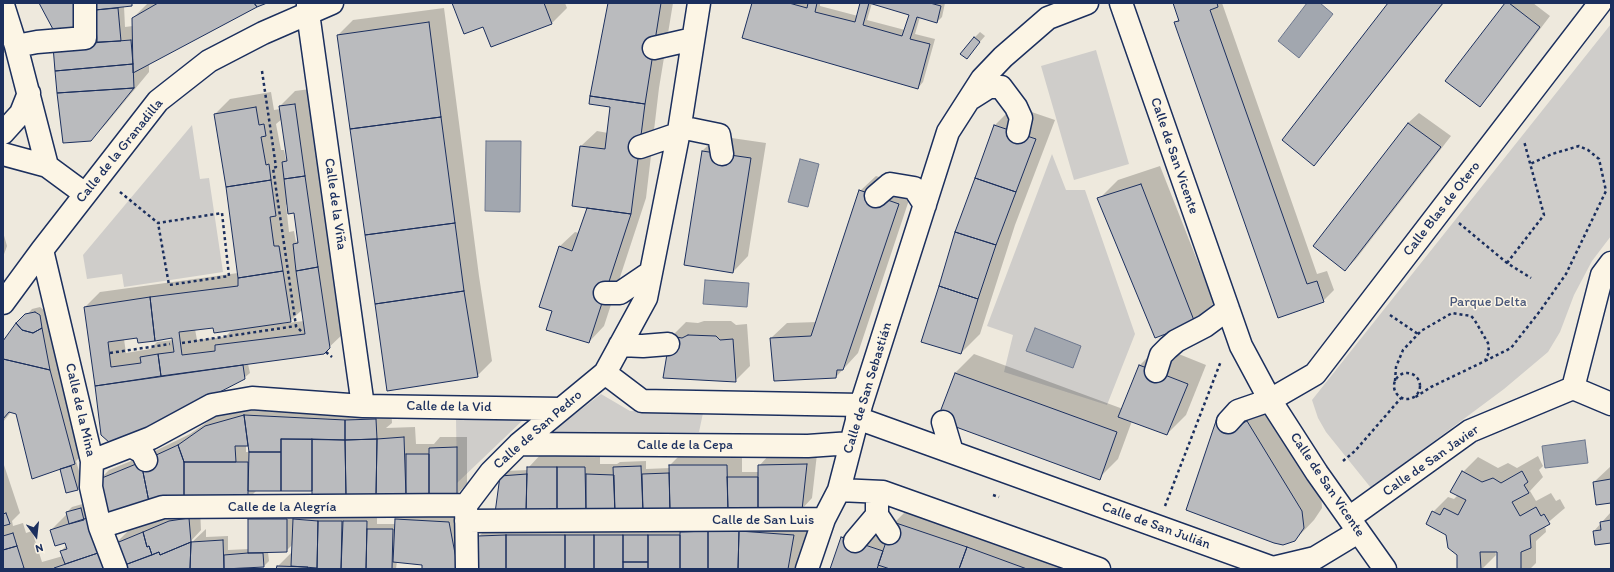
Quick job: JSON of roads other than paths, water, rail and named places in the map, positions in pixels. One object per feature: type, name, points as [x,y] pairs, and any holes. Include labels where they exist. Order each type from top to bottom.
[{"type":"street","points":[[16,46],[38,42],[91,38],[85,3]]},
{"type":"street","name":"Calle de la Granadilla","points":[[3,303],[42,250],[158,101],[209,61],[308,8],[332,3]]},
{"type":"street","name":"Calle de San Pedro","points":[[466,513],[491,472],[520,444],[605,373],[646,298],[679,131],[699,3]]},
{"type":"street","name":"Calle de San Sebastián","points":[[807,569],[824,519],[839,490],[859,411],[948,132],[982,79],[1003,57],[1048,18],[1087,3]]},
{"type":"street","name":"Calle de San Vicente","points":[[1121,3],[1241,346],[1270,400],[1317,473],[1385,569]]},
{"type":"street","name":"Calle Blas de Otero","points":[[1270,400],[1315,374],[1600,3]]},
{"type":"street","points":[[3,5],[29,93],[47,166]]},
{"type":"street","name":"Calle de la Viña","points":[[308,8],[363,406]]},
{"type":"street","points":[[654,48],[693,39]]},
{"type":"street","name":"Calle de San Sebastián","points":[[969,100],[989,87],[1001,87],[1016,107],[1021,118],[1018,132]]},
{"type":"street","points":[[3,133],[21,113],[29,93]]},
{"type":"street","points":[[640,147],[679,131],[719,135],[722,154]]},
{"type":"street","points":[[3,154],[47,166],[85,194]]},
{"type":"street","points":[[876,196],[890,184],[914,188],[925,205]]},
{"type":"street","name":"Calle de la Mina","points":[[42,250],[92,461],[91,487],[100,527],[116,569]]},
{"type":"street","points":[[1611,263],[1602,275],[1573,388],[1611,404]]},
{"type":"street","points":[[605,293],[620,293],[651,272]]},
{"type":"street","points":[[1156,371],[1161,355],[1176,341],[1205,326],[1228,309]]},
{"type":"street","points":[[620,345],[644,346],[668,344]]},
{"type":"street","points":[[605,373],[642,402],[859,411]]},
{"type":"street","name":"Calle de San Javier","points":[[1354,525],[1470,431],[1573,388]]},
{"type":"street","name":"Calle de la Vid","points":[[92,461],[139,453],[151,438],[212,405],[231,410],[252,398],[312,410],[340,412],[363,406],[561,409]]},
{"type":"street","points":[[1228,422],[1238,411],[1270,400]]},
{"type":"street","name":"Calle de San Julián","points":[[859,411],[952,452],[1273,568],[1315,558],[1354,525]]},
{"type":"street","points":[[943,422],[952,452]]},
{"type":"street","name":"Calle de la Cepa","points":[[520,444],[808,446],[851,443]]},
{"type":"street","points":[[839,490],[877,492],[890,495],[1099,569]]},
{"type":"street","points":[[877,492],[877,515],[889,533]]},
{"type":"street","name":"Calle de la Alegría","points":[[100,527],[163,507],[466,513]]},
{"type":"street","points":[[466,513],[467,569]]},
{"type":"street","name":"Calle de San Luis","points":[[466,513],[556,528],[584,528],[703,516],[824,519]]},
{"type":"street","points":[[855,541],[877,515]]},
{"type":"park label","name":"Parque Delta","points":[[1488,302]]}]
